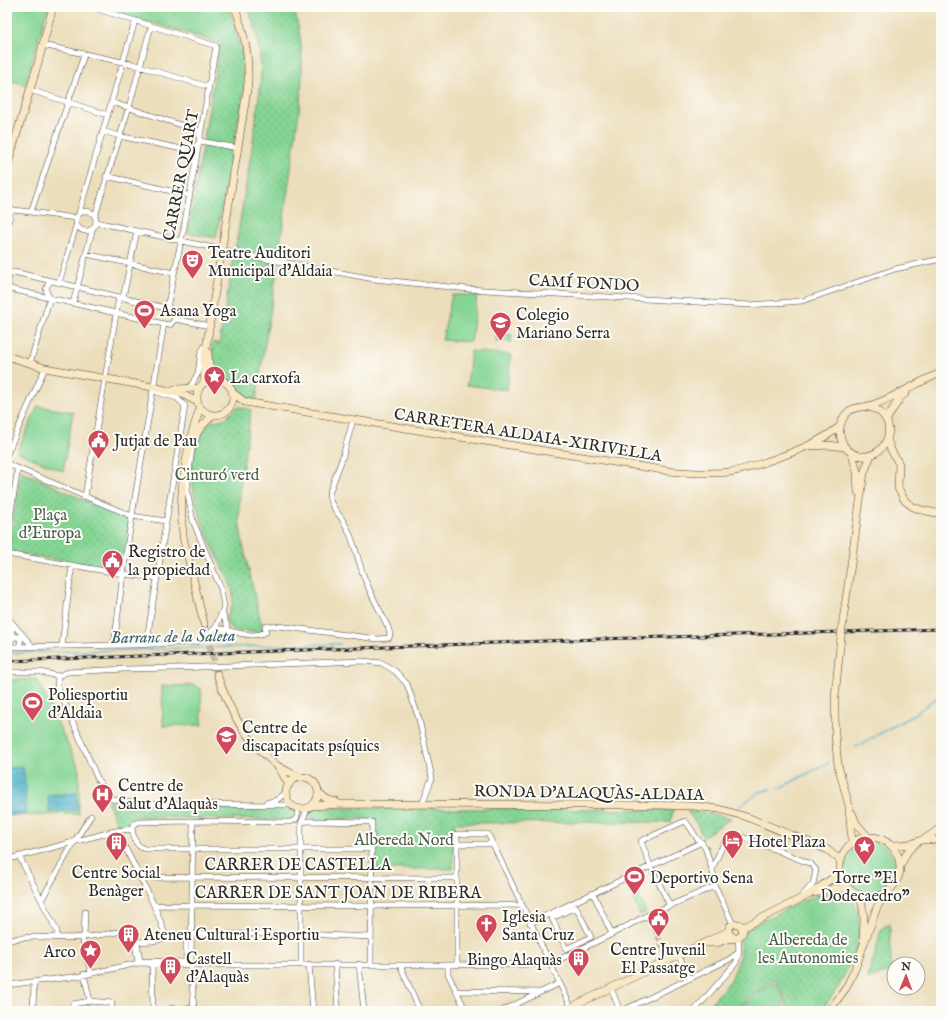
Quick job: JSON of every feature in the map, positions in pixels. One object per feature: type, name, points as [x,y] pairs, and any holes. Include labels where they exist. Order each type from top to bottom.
[{"type":"street","points":[[7,166],[53,7]]},
{"type":"street","points":[[73,303],[92,231],[95,226],[95,216],[106,176],[128,107],[151,26],[91,7]]},
{"type":"street","points":[[204,624],[183,530],[183,484],[198,405],[196,396],[201,385],[248,84],[249,61],[244,32],[235,7]]},
{"type":"street","points":[[59,283],[76,226],[76,218],[80,213],[135,21]]},
{"type":"street","name":"CARRER QUART","points":[[151,26],[216,46],[200,141],[167,308]]},
{"type":"street","points":[[42,46],[140,66],[209,87]]},
{"type":"street","points":[[31,212],[84,55]]},
{"type":"street","points":[[30,90],[108,115]]},
{"type":"street","points":[[103,131],[119,136],[192,151],[200,141],[199,130],[111,102]]},
{"type":"street","points":[[200,141],[238,148]]},
{"type":"street","points":[[106,176],[189,195]]},
{"type":"street","points":[[7,229],[9,210],[76,218]]},
{"type":"street","points":[[80,213],[84,211],[95,216]]},
{"type":"street","name":"CAMÍ FONDO","points":[[96,222],[222,250],[374,279],[468,289],[750,305],[802,300],[818,296],[895,269],[941,259]]},
{"type":"street","points":[[76,226],[83,231],[92,231]]},
{"type":"street","points":[[85,496],[117,313],[122,298],[137,231]]},
{"type":"street","points":[[86,254],[174,273]]},
{"type":"street","points":[[14,272],[167,308],[170,309],[175,319],[170,325],[164,324],[10,289],[7,284],[9,275],[14,272]]},
{"type":"street","points":[[50,298],[46,292],[46,288],[47,284],[51,281]]},
{"type":"street","points":[[30,364],[50,298]]},
{"type":"street","points":[[175,319],[210,326]]},
{"type":"street","points":[[114,645],[122,574],[164,324]]},
{"type":"street","points":[[7,356],[46,368],[153,387],[182,394],[198,405],[205,413],[212,416],[222,415],[231,406],[233,393],[228,385],[220,380],[209,366],[207,342]]},
{"type":"street","points":[[183,389],[191,386],[198,373],[201,352],[207,342]]},
{"type":"street","points":[[7,454],[46,368]]},
{"type":"street","points":[[895,457],[885,452],[861,456],[852,453],[845,447],[840,438],[839,428],[843,418],[849,411],[858,407],[869,407],[883,402],[922,380],[941,373]]},
{"type":"street","points":[[153,387],[183,389],[201,385],[211,379],[220,380]]},
{"type":"street","points":[[886,420],[900,398],[922,380],[941,379]]},
{"type":"street","points":[[133,645],[143,639],[148,633],[185,406],[177,398],[157,392],[153,387]]},
{"type":"street","name":"CARRETERA ALDAIA-XIRIVELLA","points":[[233,393],[245,402]]},
{"type":"street","name":"CARRETERA ALDAIA-XIRIVELLA","points":[[231,406],[245,402],[669,471],[703,474],[730,472],[747,468],[805,447],[828,436],[839,428]]},
{"type":"street","points":[[868,838],[856,823],[849,806],[838,765],[835,735],[835,691],[843,620],[864,473],[874,453],[884,446],[888,439],[889,430],[886,420],[879,411],[869,407]]},
{"type":"street","points":[[176,462],[181,460],[189,450],[201,427],[212,416]]},
{"type":"street","points":[[215,628],[234,632],[261,634],[266,632],[265,626],[278,626],[378,639],[389,638],[390,634],[388,627],[363,575],[349,531],[343,520],[333,508],[329,498],[353,420]]},
{"type":"street","points":[[8,647],[133,645],[197,642],[208,635],[215,628],[224,607],[221,589],[193,521],[187,490],[192,448],[201,427]]},
{"type":"street","points":[[888,439],[899,464],[898,488],[905,501],[913,507],[941,514]]},
{"type":"street","name":"CARRETERA ALDAIA-XIRIVELLA","points":[[805,447],[828,445],[845,447]]},
{"type":"street","points":[[852,453],[856,472],[859,504]]},
{"type":"street","points":[[7,462],[10,465],[132,516],[166,521]]},
{"type":"street","points":[[7,536],[18,468]]},
{"type":"street","points":[[7,554],[122,574],[157,578]]},
{"type":"street","points":[[62,645],[72,565]]},
{"type":"street","points":[[222,612],[229,631]]},
{"type":"street","points":[[7,617],[12,623],[18,637],[19,647]]},
{"type":"street","points":[[12,623],[18,637],[33,647]]},
{"type":"street","points":[[148,633],[159,644]]},
{"type":"street","points":[[8,647],[18,637]]},
{"type":"street","points":[[7,672],[41,672],[58,676],[68,672],[125,669],[363,661],[382,663],[395,671],[407,684],[419,719],[432,778],[422,804]]},
{"type":"street","name":"RONDA D'ALAQUÀS-ALDAIA","points":[[217,674],[224,696],[244,732],[256,746],[276,764],[300,778],[305,778],[315,783],[319,793],[328,800],[340,804]]},
{"type":"street","points":[[58,676],[57,686],[98,780],[112,799],[143,804],[259,804],[295,807]]},
{"type":"street","name":"RONDA D'ALAQUÀS-ALDAIA","points":[[276,764],[289,785]]},
{"type":"street","points":[[259,804],[277,800],[286,792],[289,785],[296,779],[300,778]]},
{"type":"street","points":[[286,792],[287,797],[295,807],[297,817],[295,820],[290,822],[138,822],[132,829],[136,844],[145,849],[371,849]]},
{"type":"street","points":[[301,964],[301,823],[310,807],[318,798],[319,793]]},
{"type":"street","name":"RONDA D'ALAQUÀS-ALDAIA","points":[[295,807],[340,804],[657,804],[694,806],[720,809],[747,817],[828,850]]},
{"type":"street","points":[[849,806],[852,844]]},
{"type":"street","points":[[42,899],[74,842],[91,816]]},
{"type":"street","points":[[171,1010],[188,1007],[188,1010],[194,1009],[191,965],[193,821]]},
{"type":"street","points":[[301,823],[307,821],[372,822],[371,964]]},
{"type":"street","points":[[670,906],[650,865],[641,841],[685,821],[693,830],[697,838],[702,842],[715,879],[715,886],[733,924]]},
{"type":"street","points":[[900,866],[908,851],[941,826]]},
{"type":"street","points":[[7,857],[13,858],[116,830],[132,829]]},
{"type":"street","points":[[116,830],[154,904],[166,938]]},
{"type":"street","points":[[457,965],[457,834],[488,834],[572,1009]]},
{"type":"street","points":[[712,869],[723,845],[740,837],[749,839],[811,864],[816,870],[814,884],[798,899]]},
{"type":"street","points":[[886,893],[872,897],[858,895],[849,889],[841,872],[841,861],[845,851],[852,844],[860,839],[868,838],[880,839],[891,845],[901,846],[920,841],[935,840],[941,842]]},
{"type":"street","points":[[530,923],[650,865],[702,842]]},
{"type":"street","points":[[457,844],[492,844]]},
{"type":"street","points":[[829,1011],[846,988],[852,975],[876,907],[886,893],[896,883],[900,872],[900,866],[898,855],[891,845]]},
{"type":"street","points":[[828,850],[845,851]]},
{"type":"street","points":[[828,850],[841,861]]},
{"type":"street","points":[[19,856],[57,931],[56,938]]},
{"type":"street","points":[[810,894],[841,872]]},
{"type":"street","name":"CARRER DE CASTELLA","points":[[139,877],[457,878]]},
{"type":"street","points":[[7,985],[91,973],[138,963],[191,965],[550,964],[646,916],[715,886]]},
{"type":"street","points":[[742,928],[810,894],[835,888],[849,889]]},
{"type":"street","points":[[593,893],[612,934]]},
{"type":"street","points":[[858,895],[863,907],[865,921],[862,948]]},
{"type":"street","name":"CARRER DE SANT JOAN DE RIBERA","points":[[154,904],[371,906],[522,905]]},
{"type":"street","points":[[576,907],[591,937],[566,949],[552,918],[576,907]]},
{"type":"street","points":[[85,912],[83,937],[91,973]]},
{"type":"street","points":[[646,916],[652,922]]},
{"type":"street","points":[[706,943],[717,943],[736,938],[743,933],[739,924],[733,924],[729,927],[731,936],[736,938]]},
{"type":"street","points":[[7,941],[26,937],[83,937],[133,929],[138,963]]},
{"type":"street","points":[[563,1011],[572,1009],[667,958],[679,956],[729,932]]},
{"type":"street","points":[[191,934],[301,934],[371,937]]},
{"type":"street","points":[[166,938],[186,938],[186,962],[140,962],[137,942],[166,938]]},
{"type":"street","points":[[694,1011],[736,964],[738,953],[736,938]]},
{"type":"street","points":[[611,988],[623,1011],[726,961],[738,953]]},
{"type":"street","points":[[679,956],[690,979]]},
{"type":"street","points":[[726,961],[729,962],[732,969]]},
{"type":"street","points":[[152,963],[152,1000],[153,1009],[157,1010]]},
{"type":"street","points":[[309,964],[313,1011]]},
{"type":"street","points":[[335,964],[338,1011]]},
{"type":"street","points":[[359,964],[364,1011]]},
{"type":"street","points":[[400,965],[420,1011]]},
{"type":"street","points":[[448,965],[448,974],[466,1011]]},
{"type":"street","points":[[84,974],[90,1001]]},
{"type":"street","points":[[33,1011],[34,982]]},
{"type":"street","points":[[502,1011],[560,983]]},
{"type":"street","points":[[457,991],[541,992]]},
{"type":"street","points":[[71,1011],[72,1004],[90,1001],[111,1002],[111,1011]]},
{"type":"green space","points":[[7,7],[48,7],[25,85],[7,79]]},
{"type":"green space","points":[[99,7],[227,7],[233,20],[242,55],[244,90],[216,238],[188,233],[220,43]]},
{"type":"green space","points":[[248,7],[293,7],[297,19],[301,43],[302,80],[300,105],[278,259],[235,251],[252,148],[261,81],[257,35]]},
{"type":"green space","points":[[234,256],[278,264],[256,399],[248,399],[242,396],[232,383],[216,370],[212,361],[213,342],[219,344]]},
{"type":"green space","points":[[452,295],[477,295],[471,342],[442,340]]},
{"type":"green space","points":[[497,334],[512,335],[511,342],[496,341]]},
{"type":"green space","points":[[471,351],[511,355],[507,390],[467,385]]},
{"type":"green space","points":[[38,406],[73,412],[63,471],[17,452]]},
{"type":"green space","name":"Cinturó verd","points":[[240,407],[251,410],[240,489],[239,519],[243,545],[263,631],[237,631],[231,628],[228,624],[226,619],[233,602],[232,590],[203,523],[193,490],[192,473],[194,456],[199,440],[208,423],[226,418],[236,408]]},
{"type":"green space","name":"Plaça d'Europa","points":[[21,471],[130,521],[122,570],[8,552]]},
{"type":"green space","name":"Poliesportiu d'Aldaia","points":[[37,679],[78,766],[79,814],[7,816],[7,680]]},
{"type":"green space","points":[[195,685],[201,689],[202,725],[163,726],[162,686]]},
{"type":"green space","points":[[107,801],[130,808],[287,807],[292,809],[294,812],[292,819],[285,820],[136,817],[119,828]]},
{"type":"green space","name":"Albereda Nord","points":[[315,809],[673,810],[671,822],[454,823],[453,869],[374,869],[375,819],[311,819],[309,815],[312,810]]},
{"type":"green space","points":[[687,811],[703,812],[731,818],[703,837],[697,824]]},
{"type":"green space","points":[[865,842],[875,842],[884,846],[892,854],[896,863],[896,873],[892,882],[884,890],[875,894],[865,894],[856,890],[848,882],[844,873],[844,863],[848,854],[856,846]]},
{"type":"green space","name":"Deportivo Sena","points":[[631,880],[646,912],[640,915],[625,882]]},
{"type":"green space","name":"Albereda de les Autonomies","points":[[832,892],[845,894],[854,902],[858,913],[860,936],[852,961],[837,989],[821,1011],[788,1011],[784,995],[775,979],[732,1011],[704,1011],[731,980],[740,957],[740,940],[745,935],[746,929],[811,897]]},
{"type":"green space","points":[[890,923],[891,956],[886,956],[886,973],[869,979],[867,977],[874,958],[881,929]]},
{"type":"green space","points":[[774,982],[783,996],[784,1011],[735,1011]]},
{"type":"water","points":[[23,767],[26,789],[25,814],[8,815],[7,768]]},
{"type":"water","points":[[76,793],[78,810],[49,812],[48,795]]},
{"type":"waterway","name":"Barranc de la Saleta","points":[[7,653],[340,644]]},
{"type":"waterway","points":[[856,747],[915,714],[941,694]]},
{"type":"waterway","points":[[778,789],[828,763]]},
{"type":"waterway","points":[[740,806],[760,792],[771,789]]},
{"type":"tunnel","points":[[204,624],[217,673]]},
{"type":"tunnel","points":[[652,922],[665,954]]},
{"type":"railway","points":[[7,661],[600,639],[941,629]]},
{"type":"place","name":"Teatre Auditori Municipal d'Aldaia","points":[[192,280]]},
{"type":"place","name":"Asana Yoga","points":[[145,330]]},
{"type":"place","name":"Colegio Mariano Serra","points":[[500,342]]},
{"type":"place","name":"La carxofa","points":[[214,396]]},
{"type":"place","name":"Jutjat de Pau","points":[[99,460]]},
{"type":"place","name":"Registro de la propiedad","points":[[112,580]]},
{"type":"place","name":"Poliesportiu d'Aldaia","points":[[32,722]]},
{"type":"place","name":"Centre de discapacitats psíquics","points":[[226,756]]},
{"type":"place","name":"Centre de Salut d'Alaquàs","points":[[102,814]]},
{"type":"place","name":"Hotel Plaza","points":[[733,860]]},
{"type":"place","name":"Centre Social Benàger","points":[[116,862]]},
{"type":"place","name":"Torre \"El Dodecaedro\"","points":[[865,866]]},
{"type":"place","name":"Deportivo Sena","points":[[635,896]]},
{"type":"place","name":"Centre Juvenil El Passatge","points":[[658,938]]},
{"type":"place","name":"Iglesia Santa Cruz","points":[[486,944]]},
{"type":"place","name":"Ateneu Cultural i Esportiu","points":[[129,954]]},
{"type":"place","name":"Arco","points":[[91,970]]},
{"type":"place","name":"Bingo Alaquàs","points":[[578,978]]},
{"type":"place","name":"Castell d'Alaquàs","points":[[170,986]]}]
